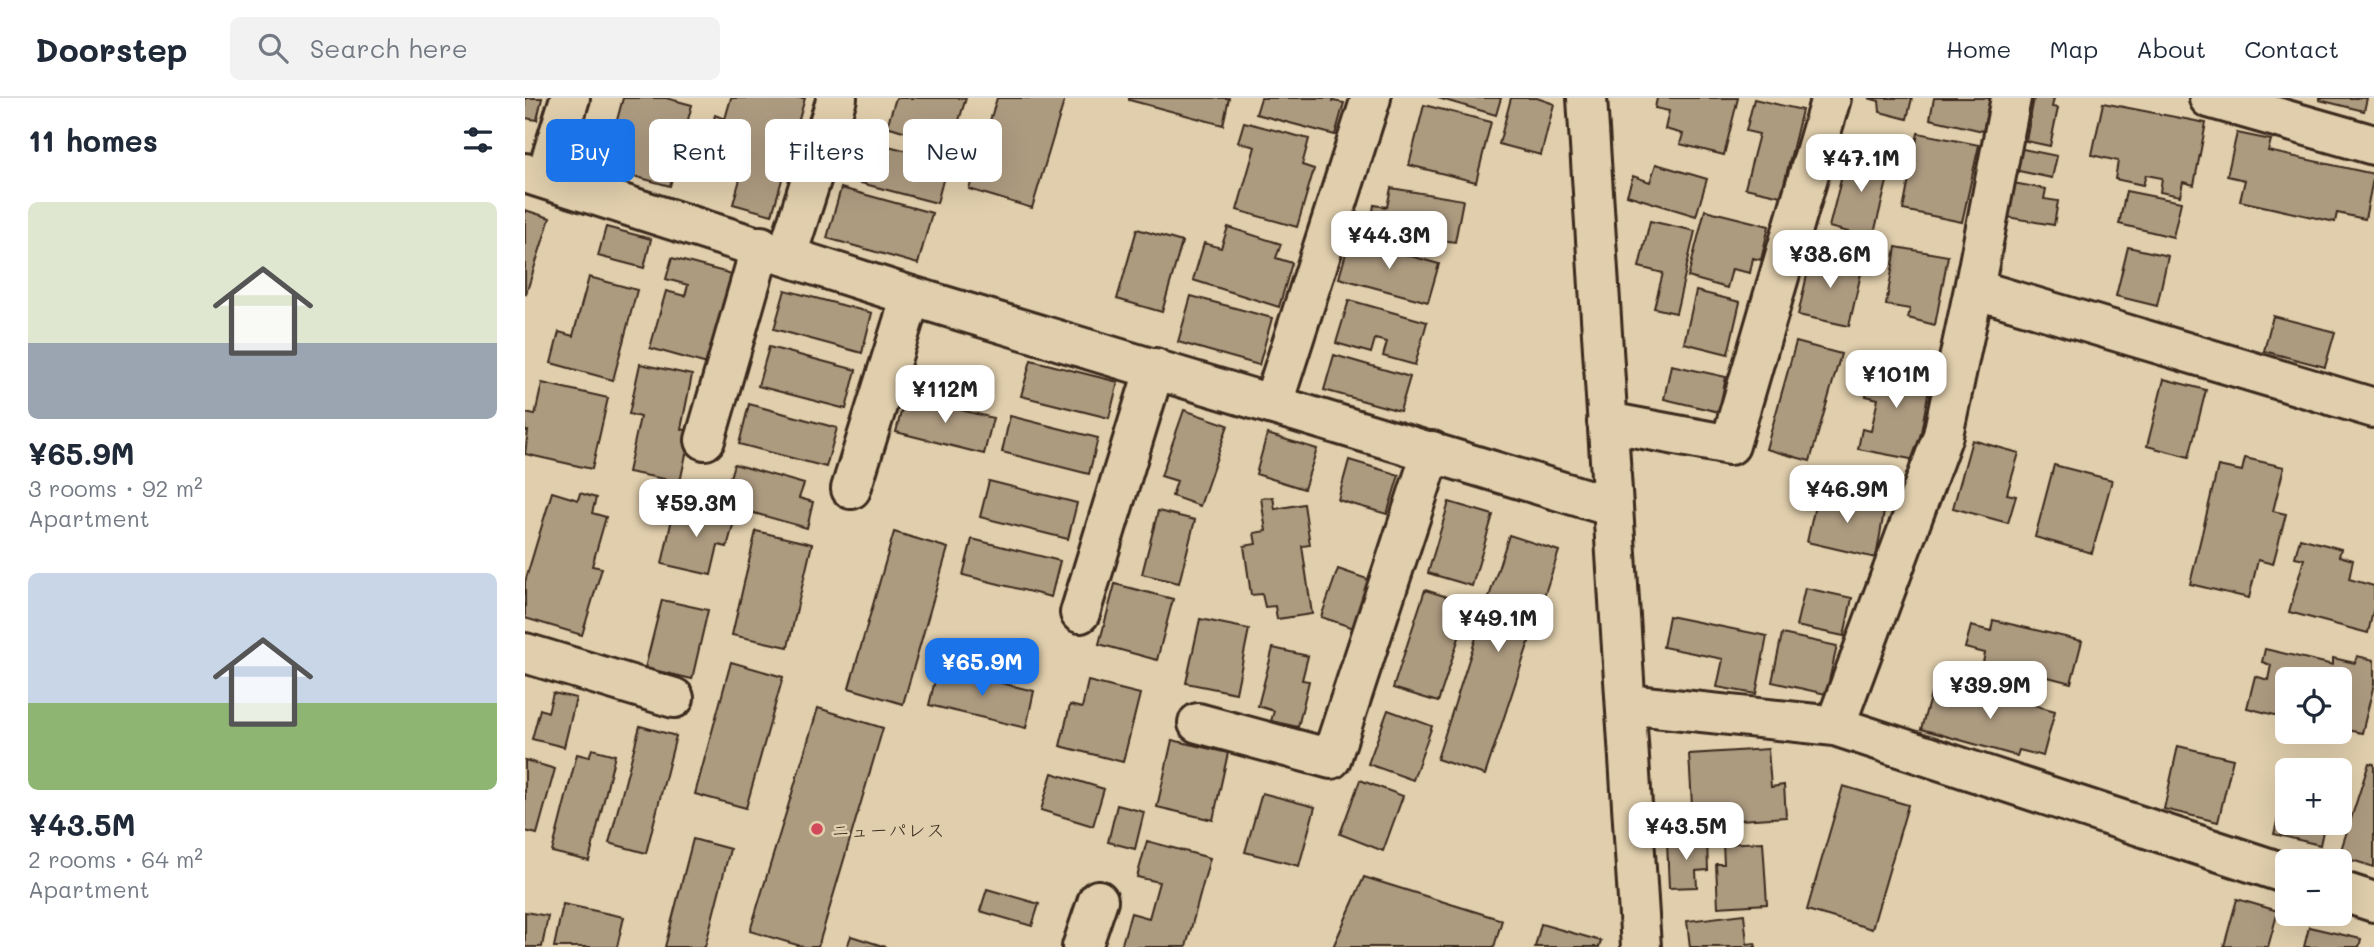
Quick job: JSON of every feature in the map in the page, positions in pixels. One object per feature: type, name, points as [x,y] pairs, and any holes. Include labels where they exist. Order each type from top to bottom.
[{"type":"street","points":[[570,98],[535,176],[911,296],[1613,507]]},
{"type":"street","points":[[705,440],[774,251],[837,98]]},
{"type":"street","points":[[1273,403],[1371,98]]},
{"type":"street","points":[[1587,98],[1641,947]]},
{"type":"street","points":[[1607,422],[1730,445],[1831,98]]},
{"type":"street","points":[[1835,726],[1943,435],[2011,98]]},
{"type":"street","points":[[2218,99],[2374,145]]},
{"type":"street","points":[[1974,289],[2374,408]]},
{"type":"street","points":[[851,489],[911,296]]},
{"type":"street","points":[[1080,613],[1155,368]]},
{"type":"street","points":[[1198,723],[1331,759],[1432,452]]},
{"type":"street","points":[[525,653],[674,698]]},
{"type":"street","points":[[1626,704],[1835,726],[2275,870]]},
{"type":"street","points":[[2352,895],[2374,902]]},
{"type":"street","points":[[1082,947],[1098,900]]},
{"type":"building","points":[[525,98],[542,98],[537,120],[525,118]]},
{"type":"building","points":[[623,98],[666,98],[692,105],[688,119],[649,119],[649,180],[635,176],[635,119],[617,119]]},
{"type":"building","points":[[731,98],[805,98],[799,119],[765,119],[765,182],[781,182],[772,215],[733,204],[739,182],[751,182],[751,119],[725,119]]},
{"type":"building","points":[[896,98],[966,98],[959,119],[903,119],[903,131],[889,127]]},
{"type":"building","points":[[997,98],[1065,98],[1032,208],[969,189],[971,182],[1002,182],[1002,119],[991,119]]},
{"type":"building","points":[[1129,98],[1229,98],[1223,125]]},
{"type":"building","points":[[1261,98],[1334,98],[1333,101],[1344,103],[1335,135],[1256,114]]},
{"type":"building","points":[[1438,98],[1501,98],[1496,115]]},
{"type":"building","points":[[1511,98],[1537,98],[1554,104],[1541,155],[1499,144]]},
{"type":"building","points":[[1657,98],[1738,98],[1724,155],[1680,144],[1683,134],[1665,129],[1669,111],[1655,108]]},
{"type":"building","points":[[1868,98],[1912,98],[1907,119],[1880,112],[1879,101]]},
{"type":"building","points":[[1934,98],[1990,98],[1983,131],[1930,119]]},
{"type":"building","points":[[2034,98],[2054,98],[2052,107],[2058,108],[2050,146],[2026,141]]},
{"type":"building","points":[[2319,98],[2367,98],[2364,111]]},
{"type":"building","points":[[1754,99],[1802,110],[1781,196],[1745,188],[1759,134],[1746,131]]},
{"type":"building","points":[[2103,103],[2206,123],[2194,185],[2183,182],[2180,196],[2160,192],[2162,178],[2146,175],[2143,185],[2115,179],[2118,161],[2092,155]]},
{"type":"building","points":[[1424,105],[1491,122],[1476,182],[1409,165]]},
{"type":"building","points":[[1244,122],[1309,139],[1302,165],[1314,169],[1297,227],[1237,210],[1255,147],[1238,142]]},
{"type":"building","points":[[1918,133],[1979,145],[1962,222],[1903,210]]},
{"type":"building","points":[[2237,133],[2271,140],[2268,151],[2374,174],[2365,219],[2337,213],[2335,222],[2240,201],[2245,180],[2227,176]]},
{"type":"building","points":[[1850,144],[1894,154],[1870,249],[1849,244],[1852,233],[1829,227]]},
{"type":"building","points":[[889,146],[903,150],[903,182],[942,182],[937,203],[857,182],[889,182]]},
{"type":"building","points":[[2018,148],[2057,156],[2052,178],[2014,170]]},
{"type":"building","points":[[1656,164],[1707,179],[1696,216],[1627,195],[1633,176],[1650,182]]},
{"type":"building","points":[[655,182],[671,182],[670,186]]},
{"type":"building","points":[[2013,183],[2046,189],[2044,199],[2058,201],[2054,225],[2007,217]]},
{"type":"building","points":[[841,188],[932,213],[918,264],[827,238]]},
{"type":"building","points":[[1391,188],[1463,200],[1455,242],[1441,240],[1437,247],[1395,239],[1398,222],[1372,217],[1374,205],[1387,207]]},
{"type":"building","points":[[2126,191],[2181,202],[2173,237],[2119,224]]},
{"type":"building","points":[[525,210],[550,218],[526,294],[525,293]]},
{"type":"building","points":[[1705,210],[1769,226],[1761,260],[1753,258],[1750,273],[1732,269],[1727,288],[1688,277]]},
{"type":"building","points":[[1650,221],[1695,231],[1676,313],[1654,308],[1663,273],[1639,267]]},
{"type":"building","points":[[606,227],[651,239],[644,268],[598,256]]},
{"type":"building","points":[[1228,227],[1281,244],[1276,258],[1292,263],[1279,307],[1193,280],[1204,243],[1221,248]]},
{"type":"building","points":[[1137,229],[1182,242],[1162,312],[1117,299]]},
{"type":"building","points":[[1350,239],[1439,264],[1428,302],[1339,278]]},
{"type":"building","points":[[1896,247],[1948,256],[1935,325],[1908,318],[1910,309],[1886,305]]},
{"type":"building","points":[[2128,247],[2168,256],[2157,306],[2116,296]]},
{"type":"building","points":[[1812,253],[1863,265],[1849,326],[1798,315]]},
{"type":"building","points":[[672,258],[732,274],[722,306],[734,309],[718,367],[650,348],[666,291],[685,296],[688,285],[666,279]]},
{"type":"building","points":[[589,277],[637,290],[613,380],[551,363],[559,332],[573,336]]},
{"type":"building","points":[[785,290],[872,313],[862,353],[774,329]]},
{"type":"building","points":[[1696,291],[1740,302],[1728,354],[1684,343]]},
{"type":"building","points":[[1191,296],[1272,318],[1259,365],[1178,342]]},
{"type":"building","points":[[1349,300],[1427,322],[1415,365],[1383,356],[1387,342],[1375,339],[1371,353],[1336,343]]},
{"type":"building","points":[[2273,316],[2335,332],[2325,367],[2264,351]]},
{"type":"building","points":[[1796,342],[1841,354],[1810,461],[1766,449]]},
{"type":"building","points":[[769,347],[856,370],[846,409],[758,386]]},
{"type":"building","points":[[1334,355],[1410,377],[1400,411],[1324,390]]},
{"type":"building","points":[[1031,360],[1118,382],[1109,418],[1021,396]]},
{"type":"building","points":[[1873,360],[1920,368],[1917,381],[1930,383],[1916,460],[1858,449],[1862,429],[1871,431],[1878,399],[1866,396]]},
{"type":"building","points":[[640,364],[692,375],[681,429],[691,431],[680,482],[628,472],[640,417],[629,414]]},
{"type":"building","points":[[1671,365],[1726,377],[1719,412],[1664,399]]},
{"type":"building","points":[[2164,379],[2206,390],[2189,457],[2147,446]]},
{"type":"building","points":[[542,383],[608,398],[592,469],[525,454],[528,431],[525,431],[525,413],[535,415]]},
{"type":"building","points":[[905,396],[993,418],[984,454],[896,432]]},
{"type":"building","points":[[749,404],[837,428],[826,467],[739,444]]},
{"type":"building","points":[[1184,410],[1228,425],[1200,506],[1172,496],[1177,481],[1161,476]]},
{"type":"building","points":[[1010,416],[1098,438],[1089,474],[1002,452]]},
{"type":"building","points":[[1267,434],[1317,449],[1304,489],[1256,474]]},
{"type":"building","points":[[1972,440],[2019,453],[2007,494],[2016,496],[2008,523],[1953,508]]},
{"type":"building","points":[[2245,458],[2284,467],[2273,511],[2286,514],[2273,564],[2258,560],[2249,598],[2190,584],[2218,466],[2242,471]]},
{"type":"building","points":[[1349,460],[1399,475],[1387,514],[1338,500]]},
{"type":"building","points":[[734,464],[804,484],[799,498],[813,502],[807,528],[722,504]]},
{"type":"building","points":[[2054,465],[2112,480],[2092,553],[2035,537]]},
{"type":"building","points":[[989,481],[1077,503],[1068,539],[980,517]]},
{"type":"building","points":[[552,492],[578,500],[580,493],[596,498],[592,513],[606,517],[592,566],[602,568],[582,635],[525,618],[525,582]]},
{"type":"building","points":[[1818,492],[1885,506],[1876,558],[1807,542]]},
{"type":"building","points":[[1273,497],[1275,509],[1304,504],[1310,545],[1302,546],[1312,614],[1277,619],[1275,606],[1265,607],[1262,594],[1251,595],[1244,546],[1256,544],[1254,533],[1266,531],[1261,498]]},
{"type":"building","points":[[1449,502],[1493,515],[1472,586],[1428,573]]},
{"type":"building","points":[[675,505],[735,518],[727,547],[718,545],[711,575],[662,564]]},
{"type":"building","points":[[1158,511],[1195,520],[1179,583],[1142,574]]},
{"type":"building","points":[[756,531],[812,544],[788,647],[732,635]]},
{"type":"building","points":[[894,532],[948,548],[903,704],[849,688]]},
{"type":"building","points":[[1509,535],[1559,551],[1485,775],[1437,759]]},
{"type":"building","points":[[2300,538],[2341,549],[2339,556],[2353,560],[2349,579],[2374,586],[2374,607],[2368,633],[2289,612],[2304,559],[2295,557]]},
{"type":"building","points":[[972,539],[1060,561],[1051,597],[963,575]]},
{"type":"building","points":[[1338,569],[1373,581],[1357,629],[1321,617]]},
{"type":"building","points":[[1115,584],[1173,599],[1157,660],[1099,644]]},
{"type":"building","points":[[1805,588],[1852,598],[1844,636],[1796,626]]},
{"type":"building","points":[[1425,590],[1470,604],[1438,702],[1393,688]]},
{"type":"building","points":[[662,600],[708,610],[692,679],[645,668]]},
{"type":"building","points":[[1669,616],[1767,636],[1756,694],[1717,687],[1723,659],[1663,647]]},
{"type":"building","points":[[1200,619],[1249,629],[1236,693],[1186,683]]},
{"type":"building","points":[[1993,620],[2082,641],[2071,683],[2044,676],[2043,683],[2019,677],[2016,690],[1979,681],[1985,653],[1965,648],[1971,626],[1991,631]]},
{"type":"building","points":[[1782,634],[1837,646],[1826,694],[1772,682]]},
{"type":"building","points":[[1273,648],[1308,656],[1302,680],[1309,681],[1298,727],[1271,721],[1274,711],[1258,706]]},
{"type":"building","points":[[2265,649],[2333,665],[2333,658],[2355,663],[2357,656],[2374,660],[2374,684],[2362,733],[2352,731],[2352,667],[2275,667],[2275,715],[2247,708],[2255,676],[2268,680],[2271,665],[2262,662]]},
{"type":"building","points":[[731,662],[783,677],[746,808],[695,794]]},
{"type":"building","points":[[938,668],[1034,691],[1026,728],[929,705]]},
{"type":"building","points":[[1088,681],[1140,694],[1123,762],[1060,746],[1070,705],[1082,708]]},
{"type":"building","points":[[1959,684],[2055,711],[2043,756],[2019,750],[2017,756],[1921,729],[1931,694],[1954,701]]},
{"type":"building","points":[[553,693],[576,698],[564,747],[532,739],[540,709],[548,712]]},
{"type":"building","name":"ニューパレス","points":[[818,708],[883,728],[818,947],[804,947],[750,931]]},
{"type":"building","points":[[1388,710],[1432,726],[1413,780],[1368,764]]},
{"type":"building","points":[[640,726],[676,736],[646,853],[609,843]]},
{"type":"building","points":[[1172,740],[1228,753],[1213,820],[1157,807]]},
{"type":"building","points":[[2178,746],[2233,759],[2218,822],[2164,809]]},
{"type":"building","points":[[592,749],[615,755],[589,861],[552,852],[577,754],[589,757]]},
{"type":"building","points":[[1768,749],[1771,787],[1784,785],[1786,817],[1693,823],[1689,754]]},
{"type":"building","points":[[525,760],[555,769],[537,834],[525,831]]},
{"type":"building","points":[[2369,763],[2374,764],[2374,867],[2352,860],[2352,849],[2341,849],[2346,835],[2352,835],[2352,816]]},
{"type":"building","points":[[1052,773],[1104,789],[1093,826],[1041,810]]},
{"type":"building","points":[[1360,780],[1403,796],[1383,851],[1340,834]]},
{"type":"building","points":[[1843,786],[1908,805],[1872,929],[1807,910]]},
{"type":"building","points":[[1262,793],[1315,807],[1299,866],[1245,852]]},
{"type":"building","points":[[1117,805],[1144,812],[1135,849],[1108,842]]},
{"type":"building","points":[[2278,835],[2322,835],[2320,845]]},
{"type":"building","points":[[693,839],[730,849],[705,947],[665,947]]},
{"type":"building","points":[[1707,840],[1708,870],[1696,871],[1697,887],[1669,888],[1667,842]]},
{"type":"building","points":[[1147,841],[1210,858],[1186,947],[1121,947],[1131,913],[1149,918],[1159,882],[1137,877]]},
{"type":"building","points":[[1763,842],[1767,904],[1718,907],[1716,864],[1724,864],[1723,844]]},
{"type":"building","points":[[1364,877],[1502,920],[1494,947],[1333,947]]},
{"type":"building","points":[[987,889],[1039,904],[1032,926],[980,911]]},
{"type":"building","points":[[2237,899],[2275,910],[2275,922],[2268,947],[2224,946]]},
{"type":"building","points":[[563,904],[624,917],[617,947],[554,947]]},
{"type":"building","points":[[525,912],[548,916],[542,947],[525,947]]},
{"type":"building","points":[[1744,914],[1747,944],[1755,943],[1756,947],[1690,947],[1687,921]]},
{"type":"building","points":[[1541,924],[1601,941],[1599,947],[1535,947]]},
{"type":"building","points":[[2309,927],[2361,939],[2359,947],[2304,947]]},
{"type":"building","points":[[851,936],[886,947],[847,947]]},
{"type":"place","name":"ニューパレス","points":[[817,829]]}]
